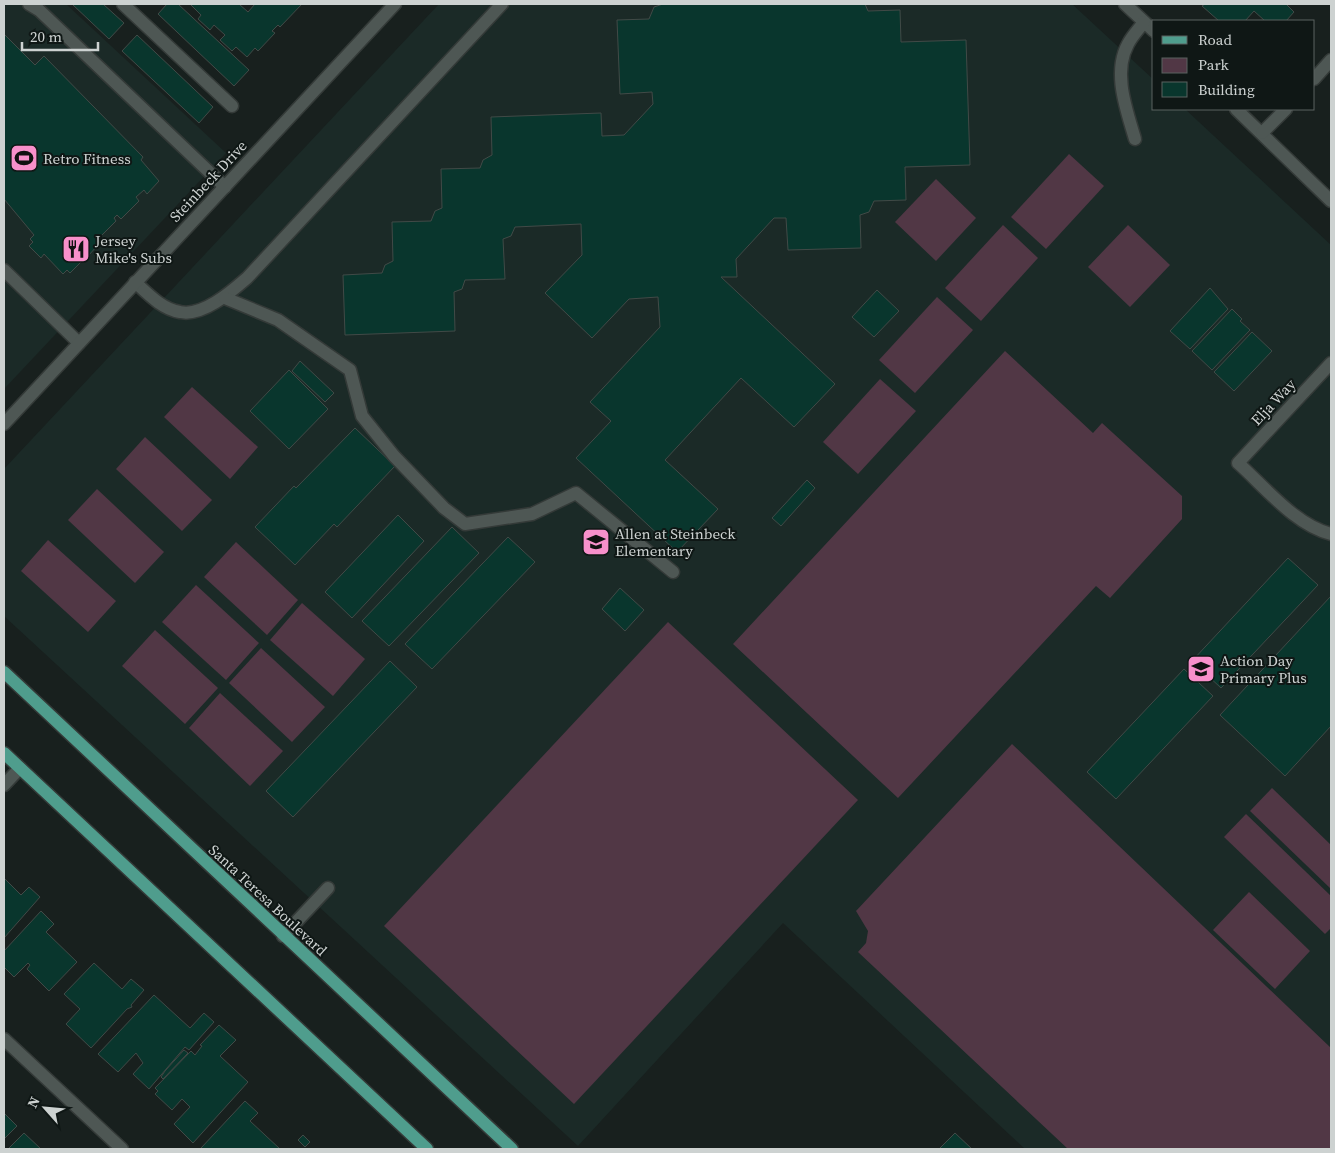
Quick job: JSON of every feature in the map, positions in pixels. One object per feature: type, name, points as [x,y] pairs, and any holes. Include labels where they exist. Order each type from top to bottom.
[{"type":"main road","name":"Santa Teresa Boulevard","points":[[4,672],[512,1149]]},
{"type":"main road","points":[[4,753],[427,1149]]},
{"type":"street","points":[[29,4],[46,17],[225,187]]},
{"type":"street","points":[[123,4],[232,106]]},
{"type":"street","name":"Steinbeck Drive","points":[[4,424],[395,4]]},
{"type":"street","points":[[135,282],[155,301],[181,313],[199,310],[225,298],[247,278],[502,4]]},
{"type":"street","points":[[1125,4],[1149,27],[1127,45],[1122,67],[1122,96],[1135,139]]},
{"type":"street","points":[[1315,78],[1331,60]]},
{"type":"street","points":[[1237,110],[1331,201]]},
{"type":"street","points":[[1262,134],[1285,110]]},
{"type":"street","points":[[4,270],[79,343]]},
{"type":"street","points":[[225,298],[278,320],[350,370],[362,416],[394,456],[444,508],[465,524],[532,514],[576,493],[673,572]]},
{"type":"street","name":"Elja Way","points":[[1331,363],[1238,462],[1290,510],[1318,530],[1331,534]]},
{"type":"street","points":[[4,785],[20,768]]},
{"type":"street","points":[[283,936],[328,888]]},
{"type":"street","points":[[4,1038],[122,1149]]},
{"type":"shaded area","points":[[4,4],[66,4],[226,153],[4,389]]},
{"type":"shaded area","name":"Allen at Steinbeck Elementary","points":[[439,4],[1072,4],[1152,78],[1152,110],[1186,110],[1331,245],[1331,1149],[1025,1149],[783,923],[578,1146],[4,616],[4,469]]},
{"type":"green space","points":[[1069,154],[1104,186],[1046,249],[1011,217]]},
{"type":"green space","points":[[936,179],[976,218],[936,261],[895,222]]},
{"type":"green space","points":[[1003,225],[1038,258],[981,321],[945,288]]},
{"type":"green space","points":[[1128,225],[1170,265],[1130,307],[1088,267]]},
{"type":"green space","points":[[937,297],[973,330],[915,393],[879,360]]},
{"type":"green space","points":[[1005,351],[1093,433],[1102,423],[1182,496],[1182,519],[1110,598],[1096,586],[898,798],[733,644]]},
{"type":"green space","points":[[880,379],[916,411],[858,474],[823,442]]},
{"type":"green space","points":[[192,387],[258,447],[230,479],[164,417]]},
{"type":"green space","points":[[145,437],[212,500],[182,531],[116,469]]},
{"type":"green space","points":[[97,489],[164,552],[135,583],[68,520]]},
{"type":"green space","points":[[48,540],[116,601],[88,632],[21,571]]},
{"type":"green space","points":[[236,542],[298,600],[267,635],[204,577]]},
{"type":"green space","points":[[196,585],[259,643],[226,680],[162,622]]},
{"type":"green space","points":[[302,603],[365,659],[333,696],[270,640]]},
{"type":"green space","points":[[668,622],[858,800],[574,1104],[384,926]]},
{"type":"green space","points":[[155,630],[218,688],[185,724],[122,666]]},
{"type":"green space","points":[[261,648],[325,707],[292,742],[229,683]]},
{"type":"green space","points":[[220,693],[283,751],[250,786],[189,728]]},
{"type":"green space","points":[[1012,744],[1331,1048],[1331,1149],[1068,1149],[858,952],[866,943],[868,931],[856,911]]},
{"type":"green space","points":[[1272,788],[1331,845],[1331,889],[1250,811]]},
{"type":"green space","points":[[1246,814],[1331,896],[1331,928],[1325,934],[1224,837]]},
{"type":"green space","points":[[1249,892],[1310,951],[1275,989],[1213,930]]},
{"type":"building","points":[[72,4],[103,4],[124,23],[109,39]]},
{"type":"building","points":[[167,4],[178,4],[249,70],[234,86],[158,14]]},
{"type":"building","points":[[190,4],[239,4],[248,12],[255,4],[302,4],[280,27],[278,25],[272,31],[275,33],[258,51],[255,48],[247,57],[236,47],[232,51],[220,40],[225,35],[214,25],[210,30],[198,19],[201,15]]},
{"type":"building","points":[[663,4],[865,4],[868,11],[900,10],[901,42],[966,40],[970,165],[905,167],[906,200],[874,201],[869,212],[860,215],[861,248],[788,250],[786,218],[774,218],[736,259],[737,277],[721,277],[835,384],[794,427],[741,378],[665,460],[718,509],[677,552],[576,458],[611,421],[590,402],[660,327],[658,297],[629,299],[592,338],[545,293],[582,255],[581,224],[515,227],[511,236],[503,239],[505,279],[465,280],[462,289],[454,292],[455,331],[345,335],[343,275],[382,273],[385,265],[393,261],[392,222],[431,221],[435,211],[442,208],[441,169],[480,168],[483,160],[492,155],[491,117],[601,113],[602,136],[624,135],[653,104],[652,92],[620,94],[617,20],[649,19],[654,7]]},
{"type":"building","points":[[1205,4],[1286,4],[1294,12],[1287,20],[1264,20],[1254,11],[1246,20],[1218,20],[1202,6]]},
{"type":"building","points":[[4,34],[35,65],[44,56],[143,157],[141,160],[159,181],[147,194],[144,190],[136,197],[139,201],[121,219],[117,215],[114,218],[116,221],[96,241],[99,244],[87,257],[83,253],[79,257],[82,261],[70,273],[67,270],[63,274],[44,254],[41,258],[29,246],[33,242],[30,239],[34,235],[4,199]]},
{"type":"building","points":[[137,35],[213,107],[199,123],[122,51]]},
{"type":"building","points":[[1210,288],[1228,309],[1190,349],[1170,331]]},
{"type":"building","points":[[877,290],[899,311],[874,337],[852,317]]},
{"type":"building","points":[[1232,309],[1242,319],[1240,321],[1250,330],[1212,370],[1192,351]]},
{"type":"building","points":[[1252,332],[1272,351],[1234,391],[1214,372]]},
{"type":"building","points":[[300,361],[334,393],[325,402],[292,371]]},
{"type":"building","points":[[289,370],[328,409],[289,449],[250,411]]},
{"type":"building","points":[[355,428],[395,466],[337,527],[334,524],[295,565],[255,527],[294,486],[296,488]]},
{"type":"building","points":[[807,480],[815,488],[781,526],[772,518]]},
{"type":"building","points":[[398,515],[424,541],[352,618],[325,592]]},
{"type":"building","points":[[452,527],[479,553],[389,646],[362,621]]},
{"type":"building","points":[[508,537],[535,562],[432,669],[405,644]]},
{"type":"building","points":[[1288,558],[1318,585],[1221,688],[1192,661]]},
{"type":"building","points":[[620,588],[644,610],[625,631],[602,609]]},
{"type":"building","points":[[1331,596],[1331,726],[1285,776],[1220,715]]},
{"type":"building","points":[[390,661],[417,687],[293,817],[266,791]]},
{"type":"building","points":[[1184,669],[1213,696],[1116,799],[1087,772]]},
{"type":"building","points":[[4,878],[21,895],[29,887],[40,897],[4,938]]},
{"type":"building","points":[[41,911],[54,924],[46,932],[77,962],[49,991],[27,969],[30,965],[28,963],[14,977],[4,967],[4,951]]},
{"type":"building","points":[[94,963],[122,989],[131,979],[144,990],[131,1005],[132,1007],[127,1009],[91,1048],[66,1024],[80,1009],[64,994]]},
{"type":"building","points":[[154,995],[190,1028],[204,1013],[214,1022],[189,1050],[185,1047],[149,1089],[133,1074],[143,1063],[136,1053],[118,1072],[98,1054]]},
{"type":"building","points":[[219,1025],[236,1040],[220,1056],[248,1082],[193,1143],[174,1124],[190,1107],[182,1099],[172,1110],[155,1094],[158,1091],[155,1088],[191,1051],[195,1055],[202,1046],[200,1045]]},
{"type":"building","points":[[184,1050],[188,1053],[163,1079],[161,1077],[165,1071]]},
{"type":"building","points":[[245,1101],[258,1113],[250,1121],[280,1149],[202,1149],[201,1148]]},
{"type":"building","points":[[4,1113],[17,1126],[4,1139]]},
{"type":"building","points":[[24,1133],[41,1149],[8,1149]]},
{"type":"building","points":[[955,1133],[972,1149],[939,1149]]},
{"type":"building","points":[[303,1135],[310,1142],[305,1147],[298,1140]]},
{"type":"place","name":"Retro Fitness","points":[[24,158]]},
{"type":"place","name":"Jersey Mike's Subs","points":[[76,249]]},
{"type":"place","name":"Allen at Steinbeck Elementary","points":[[596,542]]},
{"type":"place","name":"Action Day Primary Plus","points":[[1201,669]]}]
